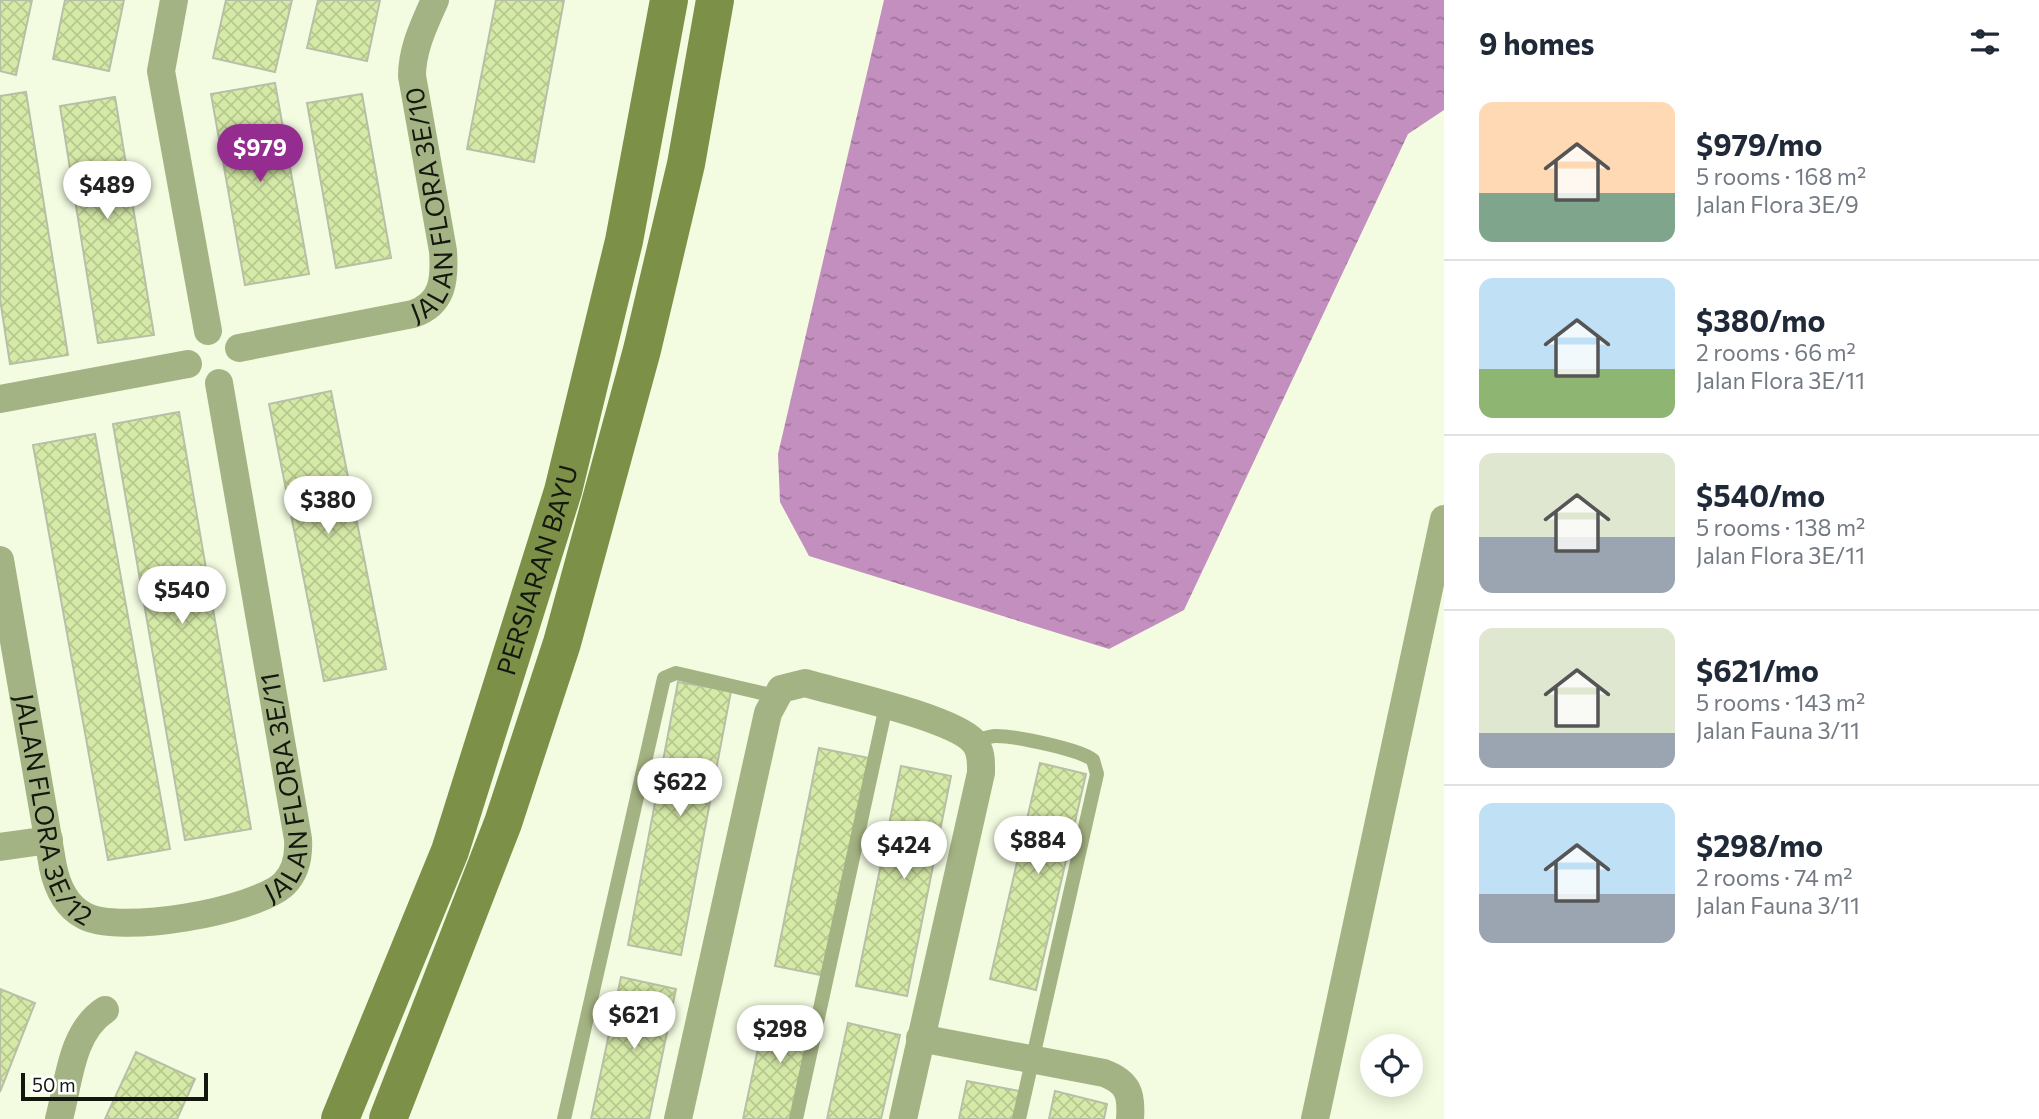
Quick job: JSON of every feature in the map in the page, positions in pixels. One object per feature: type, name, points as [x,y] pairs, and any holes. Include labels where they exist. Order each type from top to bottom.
[{"type":"main road","name":"PERSIARAN BAYU","points":[[340,1119],[450,851],[563,491],[624,241],[669,0]]},
{"type":"main road","name":"PERSIARAN BAYU","points":[[388,1119],[507,811],[562,643],[642,350],[686,164],[715,0]]},
{"type":"street","points":[[174,0],[161,71],[208,331]]},
{"type":"street","name":"JALAN FLORA 3E/10","points":[[239,348],[413,314],[426,310],[441,291],[444,278],[443,251],[412,76],[420,35],[435,0]]},
{"type":"street","points":[[216,330],[230,336],[239,348],[239,366],[234,374],[219,383],[203,381],[188,363],[194,340],[208,331],[216,330]]},
{"type":"street","points":[[0,399],[188,363]]},
{"type":"street","name":"JALAN FLORA 3E/11","points":[[185,919],[246,902],[275,890],[292,873],[299,851],[219,383]]},
{"type":"street","points":[[1315,1119],[1444,519]]},
{"type":"street","name":"JALAN FLORA 3E/12","points":[[0,560],[56,879],[62,893],[85,917],[121,923],[185,919]]},
{"type":"street","points":[[678,1119],[765,726],[783,690],[805,683],[949,727],[974,743],[981,755],[981,774],[904,1119]]},
{"type":"street","points":[[0,847],[49,840]]},
{"type":"street","points":[[59,1119],[81,1033],[93,1017],[105,1010]]},
{"type":"street","points":[[920,1038],[1104,1073],[1121,1079],[1128,1087],[1131,1100],[1130,1119]]},
{"type":"lane","points":[[564,1119],[663,678],[676,673],[783,690]]},
{"type":"lane","points":[[796,1119],[886,706]]},
{"type":"lane","points":[[974,743],[987,737],[1004,737],[1080,753],[1093,760],[1097,774],[1019,1119]]},
{"type":"water","points":[[884,0],[1444,0],[1444,110],[1408,134],[1184,610],[1109,649],[809,556],[780,502],[778,454]]},
{"type":"building","points":[[0,0],[32,0],[16,75],[0,71]]},
{"type":"building","points":[[65,0],[124,0],[109,71],[53,59]]},
{"type":"building","points":[[226,0],[292,0],[275,72],[213,58]]},
{"type":"building","points":[[318,0],[380,0],[367,61],[307,48]]},
{"type":"building","points":[[496,0],[564,0],[534,162],[467,149]]},
{"type":"building","points":[[275,83],[309,274],[245,285],[211,94]]},
{"type":"building","points":[[26,92],[68,355],[10,364],[0,299],[0,96]]},
{"type":"building","points":[[362,94],[391,258],[336,268],[307,103]]},
{"type":"building","points":[[115,97],[154,335],[98,343],[60,106]]},
{"type":"building","points":[[331,391],[386,669],[324,681],[269,404]]},
{"type":"building","points":[[179,412],[251,829],[185,840],[113,424]]},
{"type":"building","points":[[95,434],[170,849],[108,860],[33,445]]},
{"type":"building","points":[[678,682],[731,691],[681,955],[628,945]]},
{"type":"building","points":[[819,748],[869,758],[826,976],[775,966]]},
{"type":"building","points":[[1040,763],[1086,774],[1036,990],[990,979]]},
{"type":"building","points":[[901,766],[951,776],[907,996],[856,986]]},
{"type":"building","points":[[621,977],[676,989],[649,1119],[591,1119]]},
{"type":"building","points":[[0,989],[35,1003],[0,1092]]},
{"type":"building","points":[[767,1006],[817,1017],[794,1119],[743,1119]]},
{"type":"building","points":[[848,1023],[900,1035],[881,1119],[827,1119]]},
{"type":"building","points":[[136,1052],[195,1079],[177,1119],[105,1119]]},
{"type":"building","points":[[967,1081],[1024,1092],[1019,1119],[959,1119]]},
{"type":"building","points":[[1055,1091],[1107,1104],[1104,1119],[1049,1119]]}]
